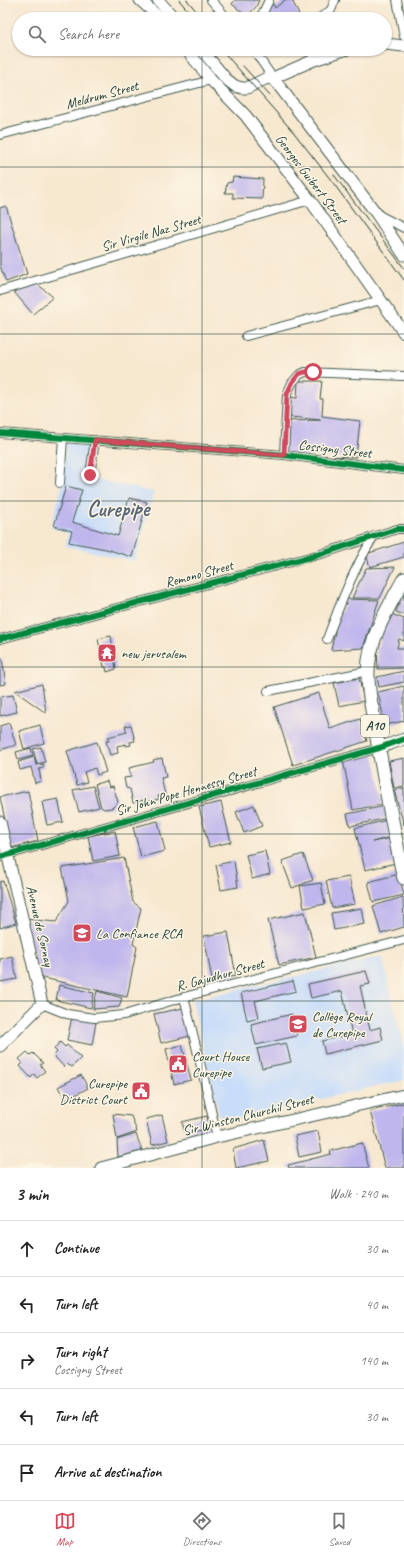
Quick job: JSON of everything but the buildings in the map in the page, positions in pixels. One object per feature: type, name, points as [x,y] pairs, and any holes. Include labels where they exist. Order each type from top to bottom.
[{"type":"main road","name":"A10","points":[[404,579],[380,623],[374,640],[368,671],[369,690],[384,782],[404,878]]},
{"type":"street","points":[[140,0],[153,12]]},
{"type":"street","points":[[148,0],[156,12]]},
{"type":"street","points":[[158,0],[169,12]]},
{"type":"street","points":[[211,0],[222,12]]},
{"type":"street","points":[[263,12],[269,0]]},
{"type":"street","points":[[328,12],[331,10],[335,0]]},
{"type":"street","points":[[397,0],[404,36]]},
{"type":"street","points":[[392,45],[404,46]]},
{"type":"street","name":"Georges Guibert Street","points":[[192,56],[246,116],[310,200],[404,334]]},
{"type":"street","points":[[207,56],[226,79],[242,88],[247,88],[266,79],[273,78],[326,56]]},
{"type":"street","points":[[258,56],[376,213],[404,255]]},
{"type":"street","points":[[313,56],[314,60]]},
{"type":"street","name":"Meldrum Street","points":[[0,135],[212,80]]},
{"type":"street","name":"Sir Virgile Naz Street","points":[[0,291],[310,200]]},
{"type":"street","points":[[376,213],[404,228]]},
{"type":"street","points":[[246,336],[381,300]]},
{"type":"street","points":[[284,455],[287,394],[292,383],[299,374],[305,372],[404,376]]},
{"type":"street","name":"Cossigny Street","points":[[0,433],[284,455],[404,470]]},
{"type":"street","points":[[60,483],[63,438]]},
{"type":"street","points":[[90,475],[95,440]]},
{"type":"street","name":"Remono Street","points":[[0,639],[321,554],[397,529],[404,529]]},
{"type":"street","points":[[327,639],[338,608],[361,558],[374,536]]},
{"type":"street","points":[[268,692],[368,671]]},
{"type":"street","points":[[379,748],[404,740]]},
{"type":"street","name":"Sir John Pope Hennessy Street","points":[[4,856],[379,748]]},
{"type":"street","name":"Avenue de Sornay","points":[[0,822],[4,856],[42,1004]]},
{"type":"street","name":"R. Gajudhur Street","points":[[42,1004],[66,1014],[94,1018],[124,1015],[184,997],[404,940]]},
{"type":"street","points":[[184,997],[217,1137]]},
{"type":"street","points":[[0,1046],[42,1004]]},
{"type":"street","name":"Sir Winston Churchil Street","points":[[101,1168],[217,1137],[404,1095]]},
{"type":"shaded area","points":[[66,441],[92,442],[88,478],[154,492],[135,561],[66,546],[68,533],[51,527],[63,481]]},
{"type":"shaded area","name":"Collège Royal de Curepipe","points":[[382,956],[404,1047],[404,1080],[221,1122],[192,1000]]},
{"type":"tram line","points":[[179,0],[189,12]]},
{"type":"tram line","points":[[187,0],[197,12]]},
{"type":"tram line","points":[[227,56],[295,134],[331,180],[404,280]]},
{"type":"tram line","points":[[243,66],[271,97]]},
{"type":"tram line","points":[[334,175],[404,268]]},
{"type":"cycle path","points":[[0,433],[284,455],[404,470]]},
{"type":"cycle path","points":[[0,639],[321,554],[397,529],[404,529]]},
{"type":"cycle path","points":[[0,857],[379,748],[404,739]]},
{"type":"place","name":"new jerusalem","points":[[107,653]]},
{"type":"place","name":"La Confiance RCA","points":[[82,933]]},
{"type":"place","name":"Collège Royal de Curepipe","points":[[298,1024]]},
{"type":"place","name":"Court House Curepipe","points":[[178,1064]]},
{"type":"place","name":"Curepipe District Court","points":[[141,1091]]},
{"type":"district","name":"Curepipe","points":[[118,509]]},
{"type":"route","points":[[90,475],[95,440],[284,455],[287,394],[292,383],[299,374],[313,372]]}]
